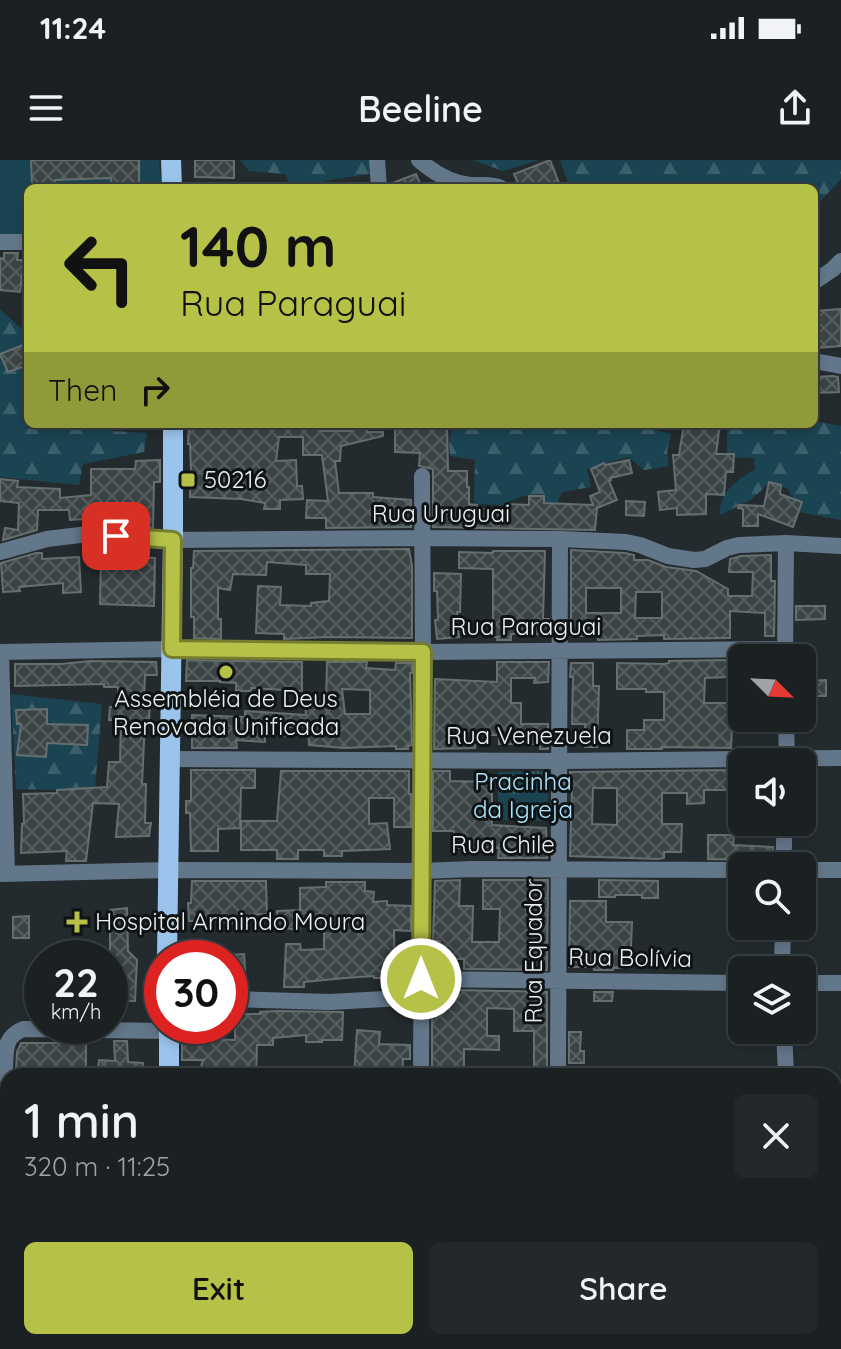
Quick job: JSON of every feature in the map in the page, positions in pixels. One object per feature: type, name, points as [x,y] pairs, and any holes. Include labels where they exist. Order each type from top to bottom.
[{"type":"main road","points":[[171,160],[172,184]]},
{"type":"main road","points":[[167,940],[173,428]]},
{"type":"main road","points":[[169,1044],[169,1068]]},
{"type":"street","points":[[377,160],[379,184]]},
{"type":"street","points":[[419,160],[445,179],[461,184]]},
{"type":"street","points":[[0,242],[24,242]]},
{"type":"street","points":[[818,279],[841,261]]},
{"type":"street","points":[[818,362],[841,366]]},
{"type":"street","points":[[421,1068],[422,476]]},
{"type":"street","name":"Rua Uruguai","points":[[0,552],[47,539],[88,534],[173,540],[560,539],[633,543],[668,556],[694,560],[705,559],[739,545],[786,543]]},
{"type":"street","name":"Rua Equador","points":[[558,1068],[560,539]]},
{"type":"street","points":[[785,644],[786,543],[841,546]]},
{"type":"street","name":"Rua Paraguai","points":[[0,652],[172,649],[728,653]]},
{"type":"street","points":[[0,652],[4,874]]},
{"type":"street","name":"Rua Venezuela","points":[[816,759],[841,758]]},
{"type":"street","name":"Rua Venezuela","points":[[169,759],[728,760]]},
{"type":"street","name":"Rua Chile","points":[[4,874],[168,870],[728,870]]},
{"type":"street","points":[[816,870],[841,870]]},
{"type":"street","name":"Rua Bolívia","points":[[421,979],[728,983]]},
{"type":"street","points":[[816,983],[841,983]]},
{"type":"street","points":[[248,1000],[330,1002],[421,997]]},
{"type":"street","points":[[5,1068],[9,1038],[23,1029],[144,1029]]},
{"type":"street","points":[[785,1044],[786,1068]]},
{"type":"green space","points":[[0,160],[159,160],[162,184],[24,184],[24,238],[0,237]]},
{"type":"green space","points":[[240,160],[369,160],[370,174],[318,184],[290,184],[285,174],[249,171]]},
{"type":"green space","points":[[472,160],[539,160],[503,171]]},
{"type":"green space","points":[[560,160],[841,160],[841,179],[818,204],[818,184],[569,184]]},
{"type":"green space","points":[[0,309],[24,331],[24,428],[106,428],[147,433],[144,452],[83,464],[79,485],[0,477]]},
{"type":"green space","points":[[818,422],[841,426],[841,520],[799,512],[788,489],[769,483],[752,499],[720,515],[726,493],[755,469],[754,458],[727,457],[727,428],[818,428]]},
{"type":"green space","points":[[452,428],[639,428],[671,434],[667,452],[669,466],[644,470],[628,457],[587,469],[591,487],[562,492],[556,505],[545,505],[541,494],[522,496],[502,505],[474,504],[475,460],[450,456]]},
{"type":"green space","points":[[11,694],[102,704],[95,788],[16,789]]},
{"type":"green space","name":"Pracinha da Igreja","points":[[548,771],[548,821],[498,820],[498,772]]},
{"type":"building","points":[[31,160],[139,160],[139,184],[112,184],[111,178],[32,184]]},
{"type":"building","points":[[195,160],[234,160],[234,178],[195,177]]},
{"type":"building","points":[[550,160],[559,184],[518,184],[514,174]]},
{"type":"building","points":[[416,174],[420,184],[390,184]]},
{"type":"building","points":[[4,253],[18,253],[17,260],[24,260],[20,292],[0,290],[0,258],[4,259]]},
{"type":"building","points":[[841,309],[841,346],[818,348],[818,311]]},
{"type":"building","points":[[24,345],[24,366],[8,372],[0,354]]},
{"type":"building","points":[[818,377],[838,377],[839,392],[818,393]]},
{"type":"building","points":[[189,428],[320,428],[320,431],[352,431],[351,428],[366,428],[367,432],[383,432],[383,436],[341,446],[340,461],[335,461],[339,493],[373,493],[373,497],[411,500],[411,527],[326,528],[326,518],[306,518],[307,500],[328,501],[322,455],[303,455],[303,437],[279,437],[276,461],[296,460],[297,486],[302,486],[303,499],[280,500],[280,509],[264,509],[265,503],[241,499],[190,497]]},
{"type":"building","points":[[395,428],[447,428],[448,471],[467,471],[469,504],[477,505],[476,509],[506,509],[506,504],[529,505],[529,496],[544,496],[544,503],[593,505],[590,496],[600,492],[591,469],[604,463],[629,460],[632,473],[610,478],[617,500],[597,508],[595,530],[433,527],[433,469],[419,466],[420,453],[395,452]]},
{"type":"building","points":[[683,428],[719,428],[716,454],[734,454],[733,472],[726,472],[724,495],[706,494],[706,514],[677,515],[677,508],[660,510],[658,492],[676,490],[673,455],[679,455]]},
{"type":"building","points":[[160,460],[160,482],[154,482],[153,528],[140,527],[140,524],[70,520],[69,510],[38,510],[37,530],[3,540],[5,528],[18,530],[19,503],[0,501],[0,479],[18,481],[17,487],[60,489],[60,498],[91,495],[91,469],[135,469],[136,461]]},
{"type":"building","points":[[769,482],[781,485],[780,494],[802,502],[793,527],[758,514],[758,526],[743,526],[743,509],[738,508],[739,505],[764,506]]},
{"type":"building","points":[[626,501],[645,502],[644,516],[626,515]]},
{"type":"building","points":[[409,549],[412,566],[412,638],[284,639],[284,634],[256,633],[258,586],[281,587],[280,605],[311,606],[311,603],[329,601],[330,574],[306,574],[306,565],[267,562],[266,575],[233,574],[230,590],[218,588],[221,639],[194,638],[191,568],[194,551]]},
{"type":"building","points":[[571,550],[625,553],[634,555],[634,560],[648,560],[666,567],[696,571],[728,589],[728,596],[752,596],[753,572],[729,572],[730,559],[771,555],[771,581],[775,581],[774,636],[765,636],[765,613],[730,611],[730,638],[664,639],[664,635],[598,640],[598,636],[571,636]],"holes":[[[586,588],[621,588],[621,613],[586,613]],[[636,592],[662,592],[662,618],[635,618]]]},
{"type":"building","points":[[545,551],[543,619],[549,619],[549,634],[511,634],[511,640],[493,637],[493,569],[459,568],[459,552]]},
{"type":"building","points":[[42,553],[42,559],[79,557],[81,592],[63,593],[63,583],[19,587],[20,591],[3,592],[1,563]]},
{"type":"building","points":[[101,557],[155,558],[154,606],[100,604]]},
{"type":"building","points":[[434,573],[461,574],[460,612],[457,612],[459,637],[437,639]]},
{"type":"building","points":[[796,606],[825,606],[825,619],[796,620]]},
{"type":"building","points":[[187,660],[302,662],[302,691],[251,688],[251,691],[236,691],[236,683],[186,681]]},
{"type":"building","points":[[728,660],[728,677],[705,678],[704,703],[728,703],[731,748],[627,749],[627,730],[644,730],[644,720],[664,720],[664,692],[617,689],[617,663],[664,664],[669,661]]},
{"type":"building","points":[[156,662],[157,675],[145,675],[144,700],[150,701],[149,721],[145,721],[142,784],[146,784],[145,823],[151,823],[149,836],[116,837],[119,804],[93,803],[86,861],[66,861],[67,851],[21,853],[23,794],[107,787],[109,762],[120,762],[121,720],[109,720],[110,707],[118,707],[118,687],[104,687],[104,684],[15,686],[15,664]]},
{"type":"building","points":[[327,662],[367,662],[366,668],[395,670],[396,663],[412,663],[412,745],[408,749],[396,749],[396,746],[344,748],[309,745],[308,726],[286,727],[285,736],[265,734],[265,742],[236,740],[237,748],[192,748],[192,715],[245,717],[245,711],[306,715],[305,703],[326,702]],"holes":[[[342,689],[370,690],[370,714],[345,714]]]},
{"type":"building","points":[[497,662],[549,662],[548,682],[534,683],[535,678],[511,678],[511,703],[521,703],[521,724],[548,724],[548,749],[540,749],[540,744],[499,744],[499,735],[476,735],[475,748],[434,749],[435,679],[497,682]]},
{"type":"building","points":[[571,663],[593,663],[593,686],[599,686],[597,747],[585,747],[585,724],[572,724]]},
{"type":"building","points":[[816,680],[826,680],[826,696],[816,696]]},
{"type":"building","points":[[47,709],[47,724],[88,725],[87,745],[47,743],[46,757],[17,755],[21,724],[17,724],[16,710]]},
{"type":"building","points":[[191,770],[255,770],[255,788],[241,788],[240,828],[218,829],[218,851],[191,851],[190,813],[186,813],[186,801],[191,801]]},
{"type":"building","points":[[728,770],[728,790],[704,790],[704,803],[687,804],[687,793],[662,793],[662,824],[682,824],[681,852],[664,852],[664,858],[658,859],[570,856],[570,772]],"holes":[[[593,788],[617,788],[617,825],[592,824]]]},
{"type":"building","points":[[281,771],[409,771],[411,827],[394,827],[394,798],[369,798],[369,824],[387,823],[390,849],[342,851],[342,856],[324,856],[324,850],[298,850],[298,859],[277,859],[277,850],[241,850],[241,821],[277,821]]},
{"type":"building","points":[[433,771],[450,771],[450,781],[492,782],[492,825],[546,828],[547,858],[498,858],[499,848],[454,848],[454,831],[433,831]]},
{"type":"building","points":[[708,835],[734,836],[733,845],[773,847],[773,852],[728,852],[728,859],[708,859]]},
{"type":"building","points":[[460,880],[459,906],[473,906],[472,942],[499,942],[500,909],[483,909],[483,880],[548,880],[547,970],[464,969],[464,959],[440,959],[440,941],[433,941],[435,881]]},
{"type":"building","points":[[599,880],[658,881],[658,898],[642,898],[642,895],[599,897]]},
{"type":"building","points":[[192,881],[266,881],[267,914],[240,915],[239,924],[189,921]]},
{"type":"building","points":[[326,882],[365,882],[365,891],[374,892],[373,902],[387,901],[387,905],[411,906],[411,931],[394,930],[395,978],[345,978],[304,982],[304,987],[284,987],[286,944],[300,944],[301,950],[324,949],[324,918],[300,918],[300,930],[277,927],[277,911],[300,910],[300,888],[326,887]]},
{"type":"building","points":[[570,901],[606,901],[606,922],[632,922],[630,968],[594,970],[594,967],[569,967]]},
{"type":"building","points":[[127,908],[128,940],[110,940],[110,910]]},
{"type":"building","points":[[29,916],[29,938],[13,938],[13,917]]},
{"type":"building","points":[[128,951],[137,960],[135,1001],[128,1001]]},
{"type":"building","points":[[458,990],[547,992],[547,1068],[534,1068],[534,1031],[514,1031],[514,1009],[487,1008],[487,1036],[499,1036],[499,1050],[464,1049],[464,1068],[432,1068],[432,993],[458,993]]},
{"type":"building","points":[[594,992],[613,992],[612,1001],[594,1001]]},
{"type":"building","points":[[277,1011],[343,1012],[342,1040],[306,1042],[306,1035],[273,1038],[273,1045],[257,1045],[256,1068],[200,1068],[203,1060],[182,1060],[182,1044],[248,1044],[248,1014]]},
{"type":"building","points":[[357,1030],[380,1032],[379,1044],[410,1045],[410,1059],[403,1059],[402,1068],[355,1068]]},
{"type":"building","points":[[569,1032],[581,1032],[580,1051],[584,1051],[584,1063],[569,1063]]},
{"type":"building","points":[[21,1043],[86,1044],[86,1068],[16,1068]]},
{"type":"building","points":[[114,1044],[127,1044],[128,1062],[143,1063],[143,1068],[98,1068],[99,1060],[115,1061]]},
{"type":"place","name":"50216","points":[[188,480]]},
{"type":"place","name":"Assembléia de Deus Renovada Unificada","points":[[226,672]]},
{"type":"place","name":"Hospital Armindo Moura","points":[[77,922]]},
{"type":"route","points":[[116,536],[173,540],[172,649],[423,652],[421,979]]}]
